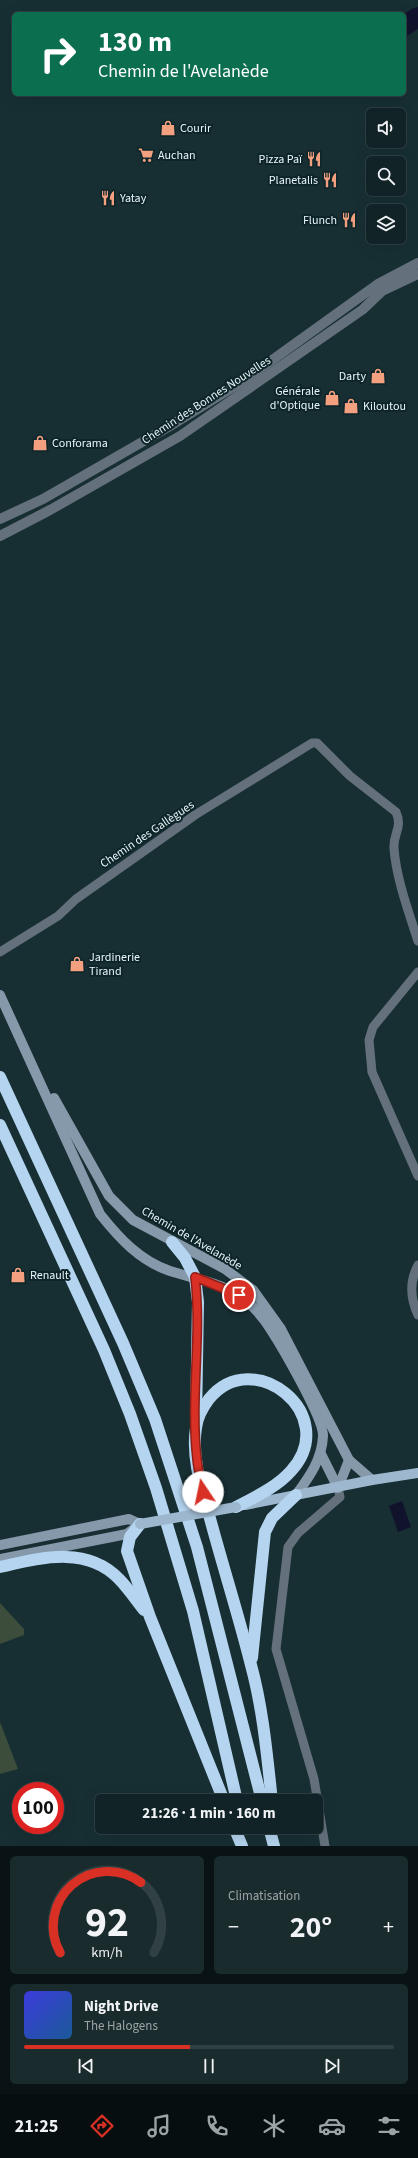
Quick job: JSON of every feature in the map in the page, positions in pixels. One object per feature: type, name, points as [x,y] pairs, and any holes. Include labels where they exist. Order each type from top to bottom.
[{"type":"highway","points":[[0,1077],[120,1336],[155,1419],[197,1547],[260,1794]]},
{"type":"highway","points":[[0,1125],[104,1350],[130,1414],[156,1488],[193,1610],[235,1794]]},
{"type":"highway","points":[[172,1242],[184,1258],[195,1277],[198,1302],[197,1459],[203,1492],[252,1666],[266,1743],[271,1794]]},
{"type":"highway","points":[[196,1428],[204,1406],[216,1391],[226,1384],[240,1380],[257,1380],[274,1385],[289,1395],[297,1403],[305,1423],[306,1434],[301,1456],[291,1472],[275,1484],[236,1507]]},
{"type":"highway","points":[[252,1666],[265,1532],[272,1518],[296,1495]]},
{"type":"highway","points":[[140,1524],[130,1537],[128,1551],[150,1617],[221,1794]]},
{"type":"highway","points":[[0,1567],[39,1558],[81,1557],[102,1564],[119,1578],[150,1617]]},
{"type":"highway","points":[[237,1834],[242,1846]]},
{"type":"highway","points":[[244,1834],[247,1846]]},
{"type":"highway","points":[[271,1834],[274,1846]]},
{"type":"highway","points":[[276,1834],[277,1846]]},
{"type":"main road","name":"Chemin de l'Avelanède","points":[[0,996],[100,1214],[128,1246],[146,1259],[168,1270],[195,1277],[239,1295],[271,1329],[316,1413],[323,1433],[322,1454],[311,1476],[296,1495]]},
{"type":"main road","name":"Chemin de l'Avelanède","points":[[21,1039],[109,1196],[132,1220],[225,1269],[253,1290],[281,1329],[349,1460],[372,1480]]},
{"type":"main road","name":"Chemin de l'Avelanède","points":[[322,1454],[338,1488]]},
{"type":"main road","points":[[338,1488],[349,1460]]},
{"type":"main road","points":[[0,1559],[127,1534],[140,1524],[338,1488],[372,1480],[418,1473]]},
{"type":"main road","points":[[0,1545],[129,1519],[140,1524]]},
{"type":"street","name":"Chemin des Bonnes Nouvelles","points":[[0,519],[43,499],[170,426],[243,381],[378,284],[418,263]]},
{"type":"street","name":"Chemin des Bonnes Nouvelles","points":[[0,536],[50,510],[180,436],[362,310],[382,291],[418,274]]},
{"type":"street","name":"Chemin des Gallègues","points":[[0,952],[58,916],[76,899],[196,815],[312,743],[317,742],[350,776],[396,812],[399,820],[399,826],[393,846],[397,866],[418,941]]},
{"type":"street","points":[[418,972],[373,1027],[369,1040],[372,1072],[418,1176]]},
{"type":"street","points":[[418,1265],[411,1290],[412,1300],[418,1315]]},
{"type":"street","points":[[325,1846],[314,1779],[276,1650],[288,1547],[298,1533],[340,1497],[338,1488]]},
{"type":"green space","points":[[0,1603],[24,1629],[24,1635],[0,1644]]},
{"type":"green space","points":[[0,1722],[18,1769],[0,1774]]},
{"type":"water","points":[[402,1501],[411,1527],[398,1532],[389,1506]]},
{"type":"waterway","points":[[406,25],[418,17]]},
{"type":"place","name":"Courir","points":[[168,128]]},
{"type":"place","name":"Auchan","points":[[146,155]]},
{"type":"place","name":"Pizza Paï","points":[[314,159]]},
{"type":"place","name":"Planetalis","points":[[330,180]]},
{"type":"place","name":"Yatay","points":[[108,198]]},
{"type":"place","name":"Flunch","points":[[349,220]]},
{"type":"place","name":"Darty","points":[[378,376]]},
{"type":"place","name":"Générale d'Optique","points":[[332,398]]},
{"type":"place","name":"Kiloutou","points":[[351,406]]},
{"type":"place","name":"Conforama","points":[[40,443]]},
{"type":"place","name":"Jardinerie Tirand","points":[[77,964]]},
{"type":"place","name":"Renault","points":[[18,1275]]},
{"type":"route","points":[[203,1492],[197,1459],[195,1394],[198,1344],[198,1302],[195,1277],[239,1295]]}]
